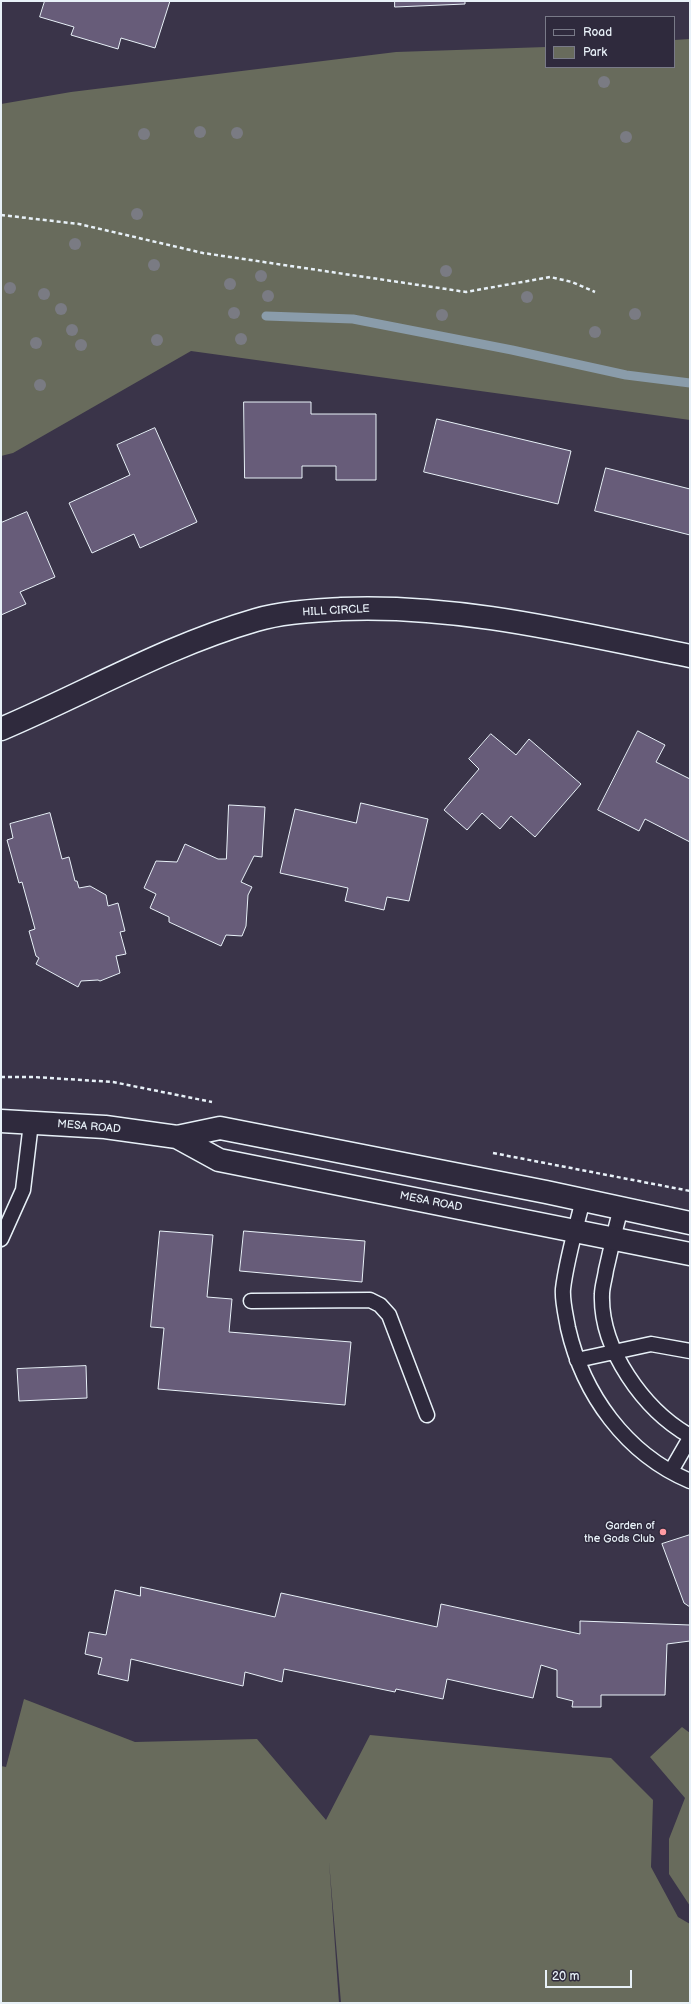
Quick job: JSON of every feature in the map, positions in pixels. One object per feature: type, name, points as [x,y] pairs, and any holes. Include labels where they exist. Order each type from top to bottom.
[{"type":"main road","name":"HILL CIRCLE","points":[[1,729],[122,672],[199,640],[257,620],[306,611],[365,608],[419,609],[502,619],[690,656]]},
{"type":"main road","name":"MESA ROAD","points":[[1,1121],[104,1128],[177,1137],[220,1128],[583,1200],[690,1223]]},
{"type":"main road","name":"MESA ROAD","points":[[177,1137],[218,1160],[690,1254]]},
{"type":"lane","points":[[1,1239],[23,1190],[32,1123]]},
{"type":"lane","points":[[583,1200],[563,1290],[565,1314],[573,1351],[592,1394],[607,1416],[635,1445],[671,1471],[690,1480]]},
{"type":"lane","points":[[621,1208],[602,1294],[605,1326],[614,1352],[628,1376],[645,1398],[678,1429],[690,1437],[671,1471]]},
{"type":"lane","points":[[251,1301],[370,1300],[380,1305],[388,1315],[395,1329],[427,1415]]},
{"type":"lane","points":[[577,1360],[651,1344],[690,1352]]},
{"type":"path","points":[[1,215],[79,224],[204,254],[466,292],[550,277],[572,282],[595,292]]},
{"type":"green space","points":[[690,39],[690,420],[191,351],[13,453],[1,456],[1,104],[71,92],[396,52],[545,47],[545,68],[675,68],[675,40]]},
{"type":"green space","points":[[24,1699],[135,1742],[257,1739],[326,1820],[370,1735],[611,1758],[653,1800],[651,1867],[678,1917],[690,1924],[690,2003],[341,2003],[329,1861],[339,2003],[1,2003],[1,1766],[6,1767]]},
{"type":"green space","points":[[682,1727],[690,1733],[690,1906],[669,1874],[669,1839],[685,1798],[650,1757]]},
{"type":"building","points":[[45,1],[170,1],[155,48],[121,38],[118,49],[71,35],[74,27],[40,17]]},
{"type":"building","points":[[395,1],[465,1],[465,4],[395,7]]},
{"type":"building","points":[[244,402],[311,402],[311,414],[376,414],[376,480],[336,480],[336,466],[302,466],[302,478],[245,478]]},
{"type":"building","points":[[437,419],[571,451],[558,504],[424,472]]},
{"type":"building","points":[[155,428],[197,522],[140,548],[134,534],[92,553],[69,503],[130,475],[117,445]]},
{"type":"building","points":[[606,468],[690,489],[690,535],[595,511]]},
{"type":"building","points":[[27,512],[55,577],[20,592],[26,604],[1,615],[1,523]]},
{"type":"building","points":[[638,731],[665,745],[656,762],[690,779],[690,842],[645,819],[639,831],[598,810]]},
{"type":"building","points":[[491,734],[516,755],[529,739],[581,784],[535,837],[511,816],[500,829],[482,813],[467,830],[444,810],[479,769],[469,759]]},
{"type":"building","points":[[361,803],[428,819],[409,901],[387,897],[384,910],[345,901],[348,888],[280,873],[295,809],[356,823]]},
{"type":"building","points":[[229,805],[265,807],[262,857],[254,856],[241,882],[252,887],[248,895],[246,926],[242,936],[226,935],[221,946],[169,922],[169,917],[150,908],[156,894],[144,888],[156,861],[177,862],[185,844],[218,859],[226,859]]},
{"type":"building","points":[[50,813],[62,859],[69,857],[75,881],[77,881],[79,888],[90,886],[106,895],[108,906],[118,903],[125,931],[120,932],[126,954],[116,956],[120,973],[100,981],[81,981],[78,987],[36,964],[39,958],[36,956],[29,931],[35,929],[22,882],[19,883],[7,840],[13,838],[10,824]]},
{"type":"building","points":[[160,1231],[213,1235],[207,1297],[232,1299],[229,1332],[351,1342],[345,1405],[158,1389],[164,1328],[151,1327]]},
{"type":"building","points":[[244,1231],[365,1241],[362,1282],[240,1271]]},
{"type":"building","points":[[86,1366],[87,1398],[19,1401],[17,1369]]},
{"type":"building","points":[[690,1535],[690,1607],[684,1603],[662,1544]]},
{"type":"building","points":[[141,1587],[275,1617],[281,1593],[437,1627],[441,1604],[580,1634],[580,1621],[690,1625],[690,1641],[667,1644],[665,1695],[601,1695],[601,1707],[572,1707],[573,1701],[557,1697],[557,1670],[541,1665],[533,1698],[447,1679],[443,1699],[396,1689],[395,1692],[284,1669],[282,1682],[245,1672],[243,1686],[131,1659],[128,1681],[98,1674],[102,1658],[85,1654],[89,1632],[106,1635],[115,1590],[140,1596]]},
{"type":"waterway","points":[[266,316],[353,319],[512,350],[626,375],[690,383]]},
{"type":"place","name":"Garden of the Gods Club","points":[[663,1532]]}]
